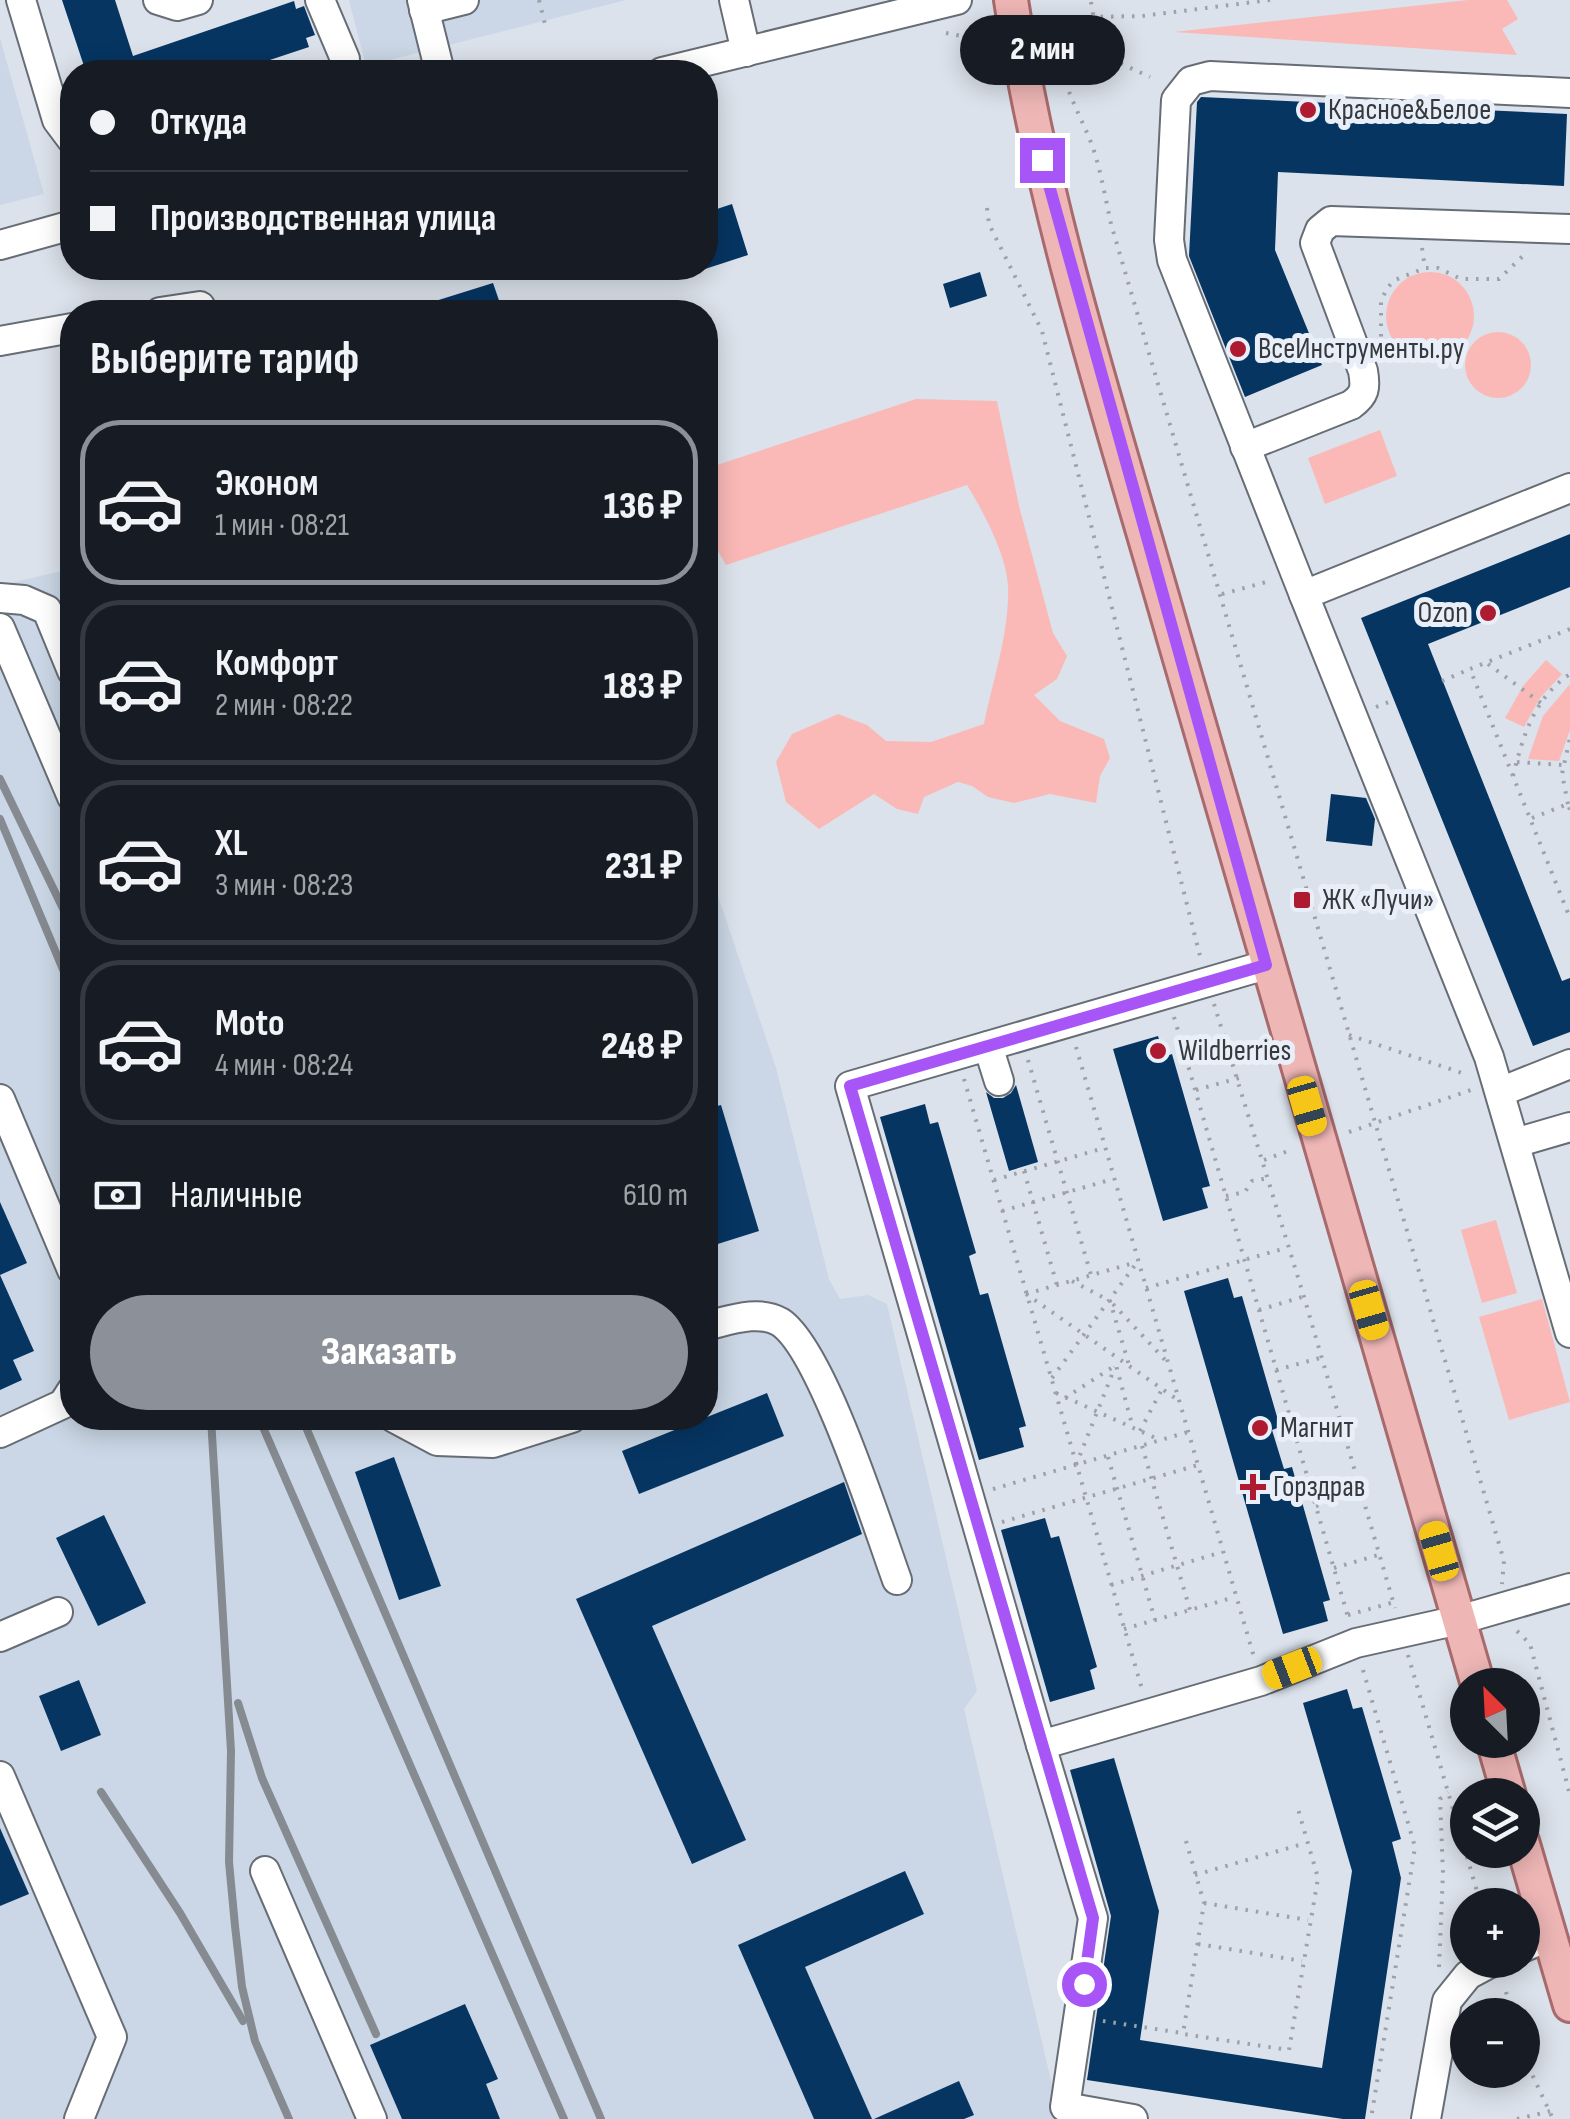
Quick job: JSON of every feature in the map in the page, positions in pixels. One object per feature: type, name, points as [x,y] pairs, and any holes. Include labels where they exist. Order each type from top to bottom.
[{"type":"main road","points":[[1011,0],[1034,134],[1070,268],[1266,965],[1473,1668]]},
{"type":"main road","points":[[1540,1949],[1570,2005]]},
{"type":"street","points":[[21,0],[60,123]]},
{"type":"street","points":[[158,0],[177,6],[198,0]]},
{"type":"street","points":[[320,0],[345,60]]},
{"type":"street","points":[[437,60],[423,5],[464,0]]},
{"type":"street","points":[[734,0],[746,52]]},
{"type":"street","points":[[712,60],[957,0]]},
{"type":"street","points":[[1570,93],[1210,76],[1191,81],[1176,100],[1170,251],[1496,1085],[1570,1333]]},
{"type":"street","points":[[1245,447],[1350,405],[1361,398],[1366,388],[1315,243],[1320,230],[1331,221],[1570,229]]},
{"type":"street","points":[[0,245],[60,228]]},
{"type":"street","points":[[0,341],[60,330]]},
{"type":"street","points":[[1304,595],[1570,488]]},
{"type":"street","points":[[0,598],[24,600],[47,610],[60,642]]},
{"type":"street","points":[[0,628],[60,768]]},
{"type":"street","points":[[1133,2119],[1065,2108],[1093,1918],[850,1086],[1266,965]]},
{"type":"street","points":[[988,1046],[998,1081]]},
{"type":"street","points":[[1496,1085],[1570,1064]]},
{"type":"street","points":[[0,1099],[60,1242]]},
{"type":"street","points":[[1515,1144],[1570,1128]]},
{"type":"street","points":[[718,1323],[758,1315],[781,1323],[809,1356],[842,1429],[897,1580]]},
{"type":"street","points":[[0,1432],[60,1405]]},
{"type":"street","points":[[416,1430],[437,1441],[492,1443],[534,1430]]},
{"type":"street","points":[[1041,1745],[1260,1681],[1356,1643],[1458,1620],[1570,1588]]},
{"type":"street","points":[[0,1638],[58,1612]]},
{"type":"street","points":[[0,1776],[112,2036],[79,2119]]},
{"type":"street","points":[[265,1872],[372,2119]]},
{"type":"street","points":[[1426,2119],[1447,2001],[1466,1978]]},
{"type":"path","points":[[539,0],[545,24]]},
{"type":"path","points":[[1270,0],[1142,16],[1094,17],[1067,26],[1059,59],[1094,152],[1111,224],[1504,1561],[1500,1578],[1504,1592]]},
{"type":"path","points":[[1092,2],[1100,54]]},
{"type":"path","points":[[946,33],[961,36],[994,70]]},
{"type":"path","points":[[1059,59],[1100,54],[1150,78]]},
{"type":"path","points":[[987,208],[989,224],[1042,332],[1207,980],[1264,1160],[1286,1248],[1362,1493],[1475,1888]]},
{"type":"path","points":[[1363,372],[1376,360],[1383,341],[1381,300],[1395,280],[1424,268],[1438,268],[1461,279],[1499,279],[1526,256],[1529,227]]},
{"type":"path","points":[[1222,594],[1273,580]]},
{"type":"path","points":[[1442,680],[1570,629]]},
{"type":"path","points":[[1486,663],[1540,703]]},
{"type":"path","points":[[1470,669],[1570,918]]},
{"type":"path","points":[[1514,776],[1523,736],[1540,703],[1570,674]]},
{"type":"path","points":[[1530,818],[1569,807],[1562,766],[1570,738]]},
{"type":"path","points":[[1517,762],[1562,766]]},
{"type":"path","points":[[1172,1009],[1415,1847],[1371,2119]]},
{"type":"path","points":[[1348,1035],[1496,1085]]},
{"type":"path","points":[[1073,1037],[1260,1681]]},
{"type":"path","points":[[1026,1051],[1091,1275]]},
{"type":"path","points":[[957,1055],[1149,1714]]},
{"type":"path","points":[[1196,1090],[1239,1078]]},
{"type":"path","points":[[1348,1132],[1496,1085]]},
{"type":"path","points":[[994,1180],[1106,1148]]},
{"type":"path","points":[[1264,1160],[1288,1151]]},
{"type":"path","points":[[1024,1171],[1057,1285]]},
{"type":"path","points":[[1002,1211],[1114,1178]]},
{"type":"path","points":[[1226,1196],[1244,1192],[1252,1182],[1269,1178]]},
{"type":"path","points":[[1146,1288],[1286,1248]]},
{"type":"path","points":[[1026,1294],[1138,1261]]},
{"type":"path","points":[[1051,1380],[1138,1261]]},
{"type":"path","points":[[1072,1280],[1110,1301],[1168,1364]]},
{"type":"path","points":[[1026,1294],[1179,1400]]},
{"type":"path","points":[[1259,1310],[1304,1297]]},
{"type":"path","points":[[1110,1301],[1129,1365]]},
{"type":"path","points":[[1076,1465],[1119,1358]]},
{"type":"path","points":[[1276,1370],[1321,1358]]},
{"type":"path","points":[[1065,1398],[1116,1365]]},
{"type":"path","points":[[1116,1365],[1132,1428]]},
{"type":"path","points":[[1140,1432],[1162,1388]]},
{"type":"path","points":[[1056,1393],[1160,1440]]},
{"type":"path","points":[[969,1496],[1188,1432]]},
{"type":"path","points":[[1142,1446],[1190,1610]]},
{"type":"path","points":[[1107,1456],[1155,1620]]},
{"type":"path","points":[[978,1530],[1198,1466]]},
{"type":"path","points":[[1316,1506],[1362,1493]]},
{"type":"path","points":[[1111,1585],[1223,1552]]},
{"type":"path","points":[[1334,1568],[1380,1555]]},
{"type":"path","points":[[1124,1629],[1236,1597]]},
{"type":"path","points":[[1348,1615],[1393,1602]]},
{"type":"path","points":[[1512,1622],[1530,1644],[1570,1795]]},
{"type":"path","points":[[1439,1967],[1440,1799],[1448,1792]]},
{"type":"path","points":[[1095,2020],[1288,2050],[1318,1878],[1298,1809]]},
{"type":"path","points":[[1183,2034],[1204,1904],[1186,1842]]},
{"type":"path","points":[[1195,1875],[1307,1842]]},
{"type":"path","points":[[1204,1904],[1310,1920]]},
{"type":"path","points":[[1198,1944],[1303,1962]]},
{"type":"path","points":[[1506,1992],[1508,1998]]},
{"type":"path","points":[[1539,2088],[1553,2119]]},
{"type":"path","points":[[1516,2119],[1551,2111]]},
{"type":"shaded area","points":[[349,0],[626,0],[390,60],[364,60]]},
{"type":"shaded area","points":[[1468,0],[1507,0],[1518,19],[1502,29],[1517,55],[1174,32]]},
{"type":"shaded area","points":[[0,38],[44,194],[0,205]]},
{"type":"shaded area","points":[[1430,272],[1447,275],[1461,285],[1471,299],[1471,333],[1461,347],[1447,357],[1430,360],[1413,357],[1399,347],[1389,333],[1386,316],[1389,299],[1399,285],[1413,275]]},
{"type":"shaded area","points":[[1498,332],[1521,342],[1531,365],[1521,388],[1498,398],[1475,388],[1465,365],[1475,342]]},
{"type":"shaded area","points":[[916,399],[997,401],[1019,506],[1053,633],[1067,656],[1057,679],[1034,695],[1060,721],[1104,739],[1110,758],[1100,776],[1096,803],[1050,794],[1014,803],[988,797],[958,782],[924,797],[918,814],[897,809],[874,794],[819,829],[786,802],[776,762],[792,734],[838,714],[867,725],[886,741],[931,742],[984,724],[1006,620],[1006,573],[993,533],[967,485],[726,565],[718,551],[718,465]]},
{"type":"shaded area","points":[[1380,430],[1397,476],[1325,504],[1308,458]]},
{"type":"shaded area","points":[[60,572],[60,1430],[718,1430],[718,896],[776,1068],[829,1279],[840,1299],[868,1295],[887,1304],[977,1691],[964,1709],[1060,2119],[0,2119],[0,585]]},
{"type":"shaded area","points":[[1546,660],[1562,674],[1540,698],[1524,727],[1505,718],[1523,686]]},
{"type":"shaded area","points":[[1570,684],[1570,730],[1559,761],[1528,759],[1543,716]]},
{"type":"shaded area","points":[[1496,1220],[1517,1293],[1482,1303],[1461,1230]]},
{"type":"shaded area","points":[[1542,1299],[1570,1402],[1509,1420],[1479,1317]]},
{"type":"building","points":[[62,0],[115,0],[133,56],[294,1],[296,9],[304,6],[315,35],[306,38],[309,47],[270,60],[82,60]]},
{"type":"building","points":[[1201,97],[1567,114],[1564,186],[1278,172],[1275,250],[1322,365],[1245,397],[1189,256],[1197,102]]},
{"type":"building","points":[[732,204],[748,255],[718,265],[718,209]]},
{"type":"building","points":[[980,272],[987,296],[950,308],[943,284]]},
{"type":"building","points":[[493,283],[499,300],[439,300]]},
{"type":"building","points":[[1570,534],[1570,587],[1428,644],[1562,981],[1570,978],[1570,1032],[1533,1046],[1361,618]]},
{"type":"building","points":[[1331,794],[1366,798],[1375,819],[1372,846],[1326,841]]},
{"type":"building","points":[[1158,1036],[1164,1057],[1172,1054],[1210,1186],[1202,1188],[1208,1208],[1163,1221],[1113,1049]]},
{"type":"building","points":[[1016,1085],[1038,1162],[1009,1171],[986,1092],[1003,1098]]},
{"type":"building","points":[[925,1104],[930,1124],[938,1122],[976,1253],[969,1256],[980,1295],[988,1293],[1026,1426],[1019,1428],[1024,1447],[979,1460],[880,1117]]},
{"type":"building","points":[[721,1105],[759,1231],[718,1244]]},
{"type":"building","points":[[0,1202],[27,1263],[0,1275]]},
{"type":"building","points":[[0,1275],[34,1351],[13,1360],[22,1380],[0,1390]]},
{"type":"building","points":[[1228,1278],[1234,1298],[1242,1296],[1280,1427],[1272,1430],[1284,1469],[1292,1467],[1330,1600],[1323,1602],[1328,1621],[1283,1634],[1184,1291]]},
{"type":"building","points":[[767,1393],[784,1436],[639,1494],[622,1451],[674,1430],[718,1430],[718,1413]]},
{"type":"building","points":[[394,1457],[441,1586],[399,1600],[355,1472]]},
{"type":"building","points":[[844,1482],[862,1534],[652,1626],[746,1840],[692,1864],[576,1599]]},
{"type":"building","points":[[104,1515],[146,1603],[98,1626],[56,1538]]},
{"type":"building","points":[[1045,1518],[1051,1538],[1059,1536],[1097,1667],[1090,1670],[1095,1689],[1050,1702],[1001,1530]]},
{"type":"building","points":[[79,1680],[101,1735],[61,1751],[39,1696]]},
{"type":"building","points":[[1347,1689],[1353,1709],[1362,1707],[1401,1839],[1392,1842],[1401,1878],[1365,2119],[1343,2119],[1087,2080],[1111,1916],[1070,1770],[1114,1758],[1159,1911],[1140,2040],[1322,2068],[1352,1871],[1303,1703]]},
{"type":"building","points":[[0,1828],[29,1894],[0,1906]]},
{"type":"building","points":[[905,1871],[924,1914],[805,1967],[872,2119],[814,2119],[738,1945]]},
{"type":"building","points":[[465,2004],[498,2079],[486,2084],[500,2119],[402,2119],[370,2045]]},
{"type":"building","points":[[959,2081],[974,2115],[964,2119],[874,2119]]},
{"type":"railway","points":[[0,779],[60,902]]},
{"type":"railway","points":[[0,819],[60,962]]},
{"type":"railway","points":[[212,1430],[231,1751],[229,1862],[235,1926],[242,1987],[255,2041],[289,2119]]},
{"type":"railway","points":[[264,1430],[564,2119]]},
{"type":"railway","points":[[307,1430],[601,2119]]},
{"type":"railway","points":[[238,1703],[262,1778],[376,2034]]},
{"type":"railway","points":[[101,1792],[180,1913],[243,2021]]},
{"type":"place","name":"Красное&Белое","points":[[1308,110]]},
{"type":"place","name":"ВсеИнструменты.ру","points":[[1238,349]]},
{"type":"place","name":"Ozon","points":[[1488,613]]},
{"type":"place","name":"ЖК «Лучи»","points":[[1302,900]]},
{"type":"place","name":"Wildberries","points":[[1158,1051]]},
{"type":"place","name":"Магнит","points":[[1260,1428]]},
{"type":"place","name":"Горздрав","points":[[1253,1487]]},
{"type":"route","points":[[1042,160],[1266,965],[850,1086],[1093,1918],[1084,1984]]}]
